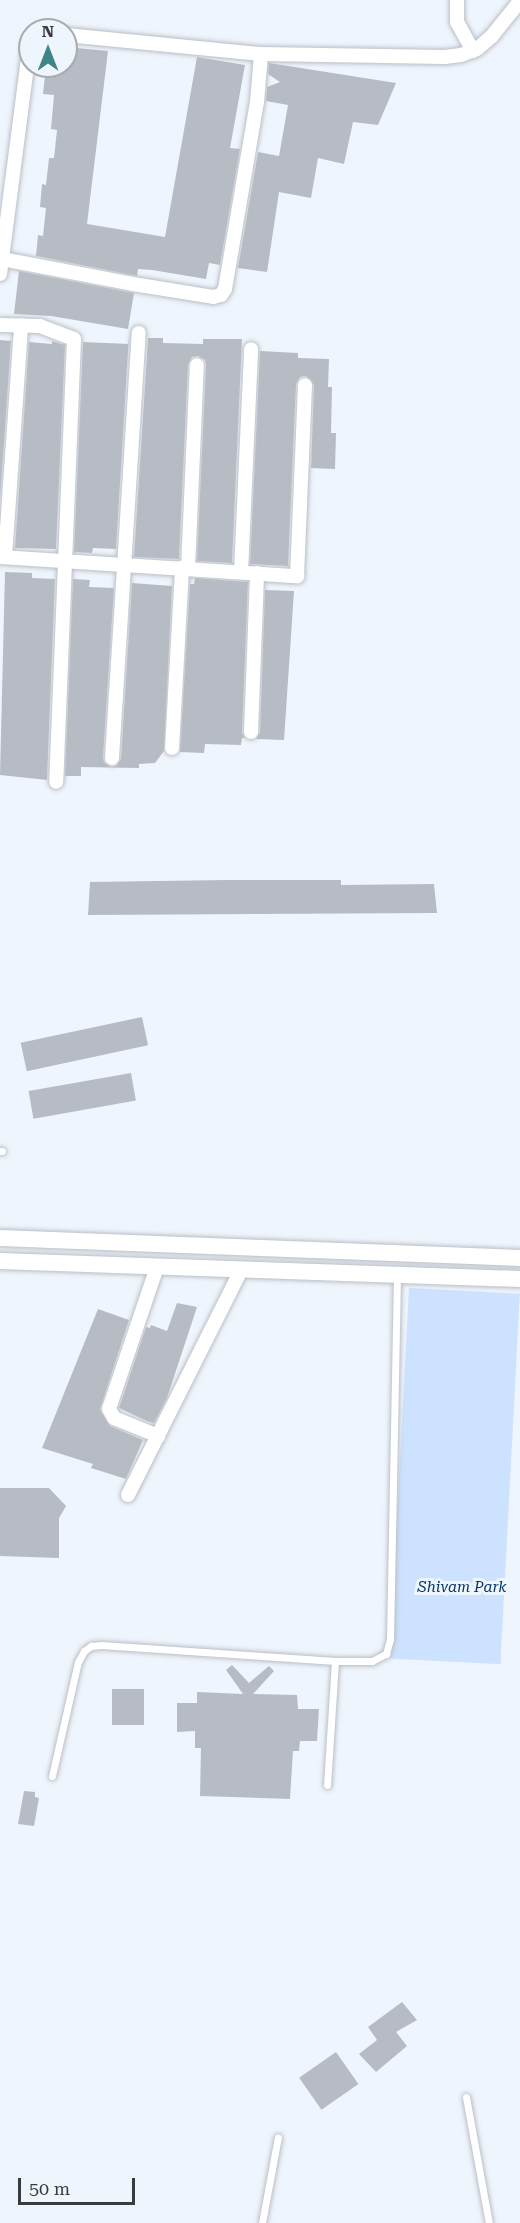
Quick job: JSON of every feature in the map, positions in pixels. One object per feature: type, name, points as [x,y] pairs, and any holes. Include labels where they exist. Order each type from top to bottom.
[{"type":"street","points":[[457,0],[457,22],[472,51]]},
{"type":"street","points":[[78,36],[261,54],[445,57],[472,51],[492,36],[520,1]]},
{"type":"street","points":[[2,259],[144,286],[213,297],[221,295],[225,289],[257,102],[261,54]]},
{"type":"street","points":[[0,274],[26,78]]},
{"type":"street","points":[[0,325],[40,326],[74,339],[67,560],[56,782]]},
{"type":"street","points":[[21,326],[2,557],[124,563],[297,576],[305,385]]},
{"type":"street","points":[[112,758],[124,563],[134,449],[139,333]]},
{"type":"street","points":[[241,572],[251,349]]},
{"type":"street","points":[[172,748],[197,365]]},
{"type":"street","points":[[251,732],[257,573]]},
{"type":"street","points":[[0,1238],[520,1258]]},
{"type":"street","points":[[0,1262],[520,1280]]},
{"type":"street","points":[[157,1267],[109,1409],[114,1418],[158,1436]]},
{"type":"street","points":[[128,1495],[241,1270]]},
{"type":"lane","points":[[52,1776],[78,1662],[84,1651],[91,1646],[334,1660],[381,1658],[386,1654],[390,1639],[397,1275]]},
{"type":"lane","points":[[327,1785],[334,1660]]},
{"type":"lane","points":[[466,2097],[489,2223]]},
{"type":"lane","points":[[262,2223],[278,2137]]},
{"type":"green space","name":"Shivam Park","points":[[409,1288],[520,1294],[500,1664],[390,1658]]},
{"type":"building","points":[[78,48],[108,51],[87,224],[165,237],[197,57],[245,65],[230,148],[240,149],[220,265],[209,263],[206,279],[138,269],[137,276],[36,256],[38,235],[43,236],[46,208],[40,207],[42,184],[46,185],[49,158],[54,158],[57,130],[51,129],[54,95],[43,94],[45,78],[78,78]]},
{"type":"building","points":[[269,63],[396,83],[378,125],[353,122],[344,164],[318,158],[311,198],[279,192],[267,272],[238,268],[258,152],[279,156],[288,105],[266,101],[267,87],[280,82],[268,74]]},
{"type":"building","points":[[19,271],[134,293],[128,329],[51,316],[14,314]]},
{"type":"building","points":[[148,338],[163,338],[163,343],[203,344],[203,339],[242,339],[232,563],[197,561],[206,365],[205,360],[198,356],[192,357],[188,365],[179,559],[134,557]]},
{"type":"building","points":[[0,340],[11,341],[0,499]]},
{"type":"building","points":[[52,341],[65,345],[56,549],[15,548],[29,342],[52,344]]},
{"type":"building","points":[[83,342],[129,344],[116,549],[93,548],[92,553],[74,552]]},
{"type":"building","points":[[260,351],[298,353],[298,358],[329,359],[328,387],[332,387],[331,433],[336,433],[335,469],[311,468],[314,385],[306,376],[300,377],[296,384],[288,566],[250,564]]},
{"type":"building","points":[[5,572],[32,573],[32,578],[55,579],[47,780],[0,775]]},
{"type":"building","points":[[195,578],[248,582],[242,732],[245,738],[242,738],[241,745],[205,744],[204,753],[180,752],[190,584],[194,584]]},
{"type":"building","points":[[73,579],[90,580],[89,587],[114,588],[103,757],[104,762],[111,767],[116,766],[121,759],[132,583],[172,586],[164,751],[155,763],[139,764],[139,768],[81,767],[81,776],[65,776]]},
{"type":"building","points":[[265,590],[294,591],[284,740],[256,739],[260,732]]},
{"type":"building","points":[[341,880],[341,885],[434,884],[437,913],[88,915],[90,882]]},
{"type":"building","points":[[142,1017],[148,1045],[27,1071],[21,1043]]},
{"type":"building","points":[[131,1073],[136,1101],[33,1119],[29,1091]]},
{"type":"building","points":[[177,1303],[197,1307],[167,1398],[154,1423],[149,1422],[119,1408],[146,1327],[150,1328],[151,1325],[167,1331]]},
{"type":"building","points":[[98,1309],[129,1320],[100,1409],[110,1426],[143,1440],[126,1479],[91,1468],[93,1464],[42,1448]]},
{"type":"building","points":[[0,1488],[49,1488],[66,1506],[59,1518],[59,1558],[0,1556]]},
{"type":"building","points":[[232,1665],[249,1683],[269,1666],[274,1671],[253,1694],[297,1695],[298,1709],[319,1709],[317,1741],[300,1741],[299,1751],[293,1751],[290,1799],[200,1796],[201,1748],[195,1748],[195,1731],[177,1732],[177,1703],[197,1703],[197,1692],[243,1694],[226,1670]]},
{"type":"building","points":[[112,1689],[144,1689],[144,1725],[112,1725]]},
{"type":"building","points":[[24,1791],[35,1792],[35,1797],[39,1798],[34,1826],[18,1824]]},
{"type":"building","points":[[402,2002],[417,2020],[396,2032],[407,2046],[376,2072],[359,2054],[377,2040],[368,2027]]},
{"type":"building","points":[[336,2052],[358,2084],[322,2110],[299,2078]]}]
